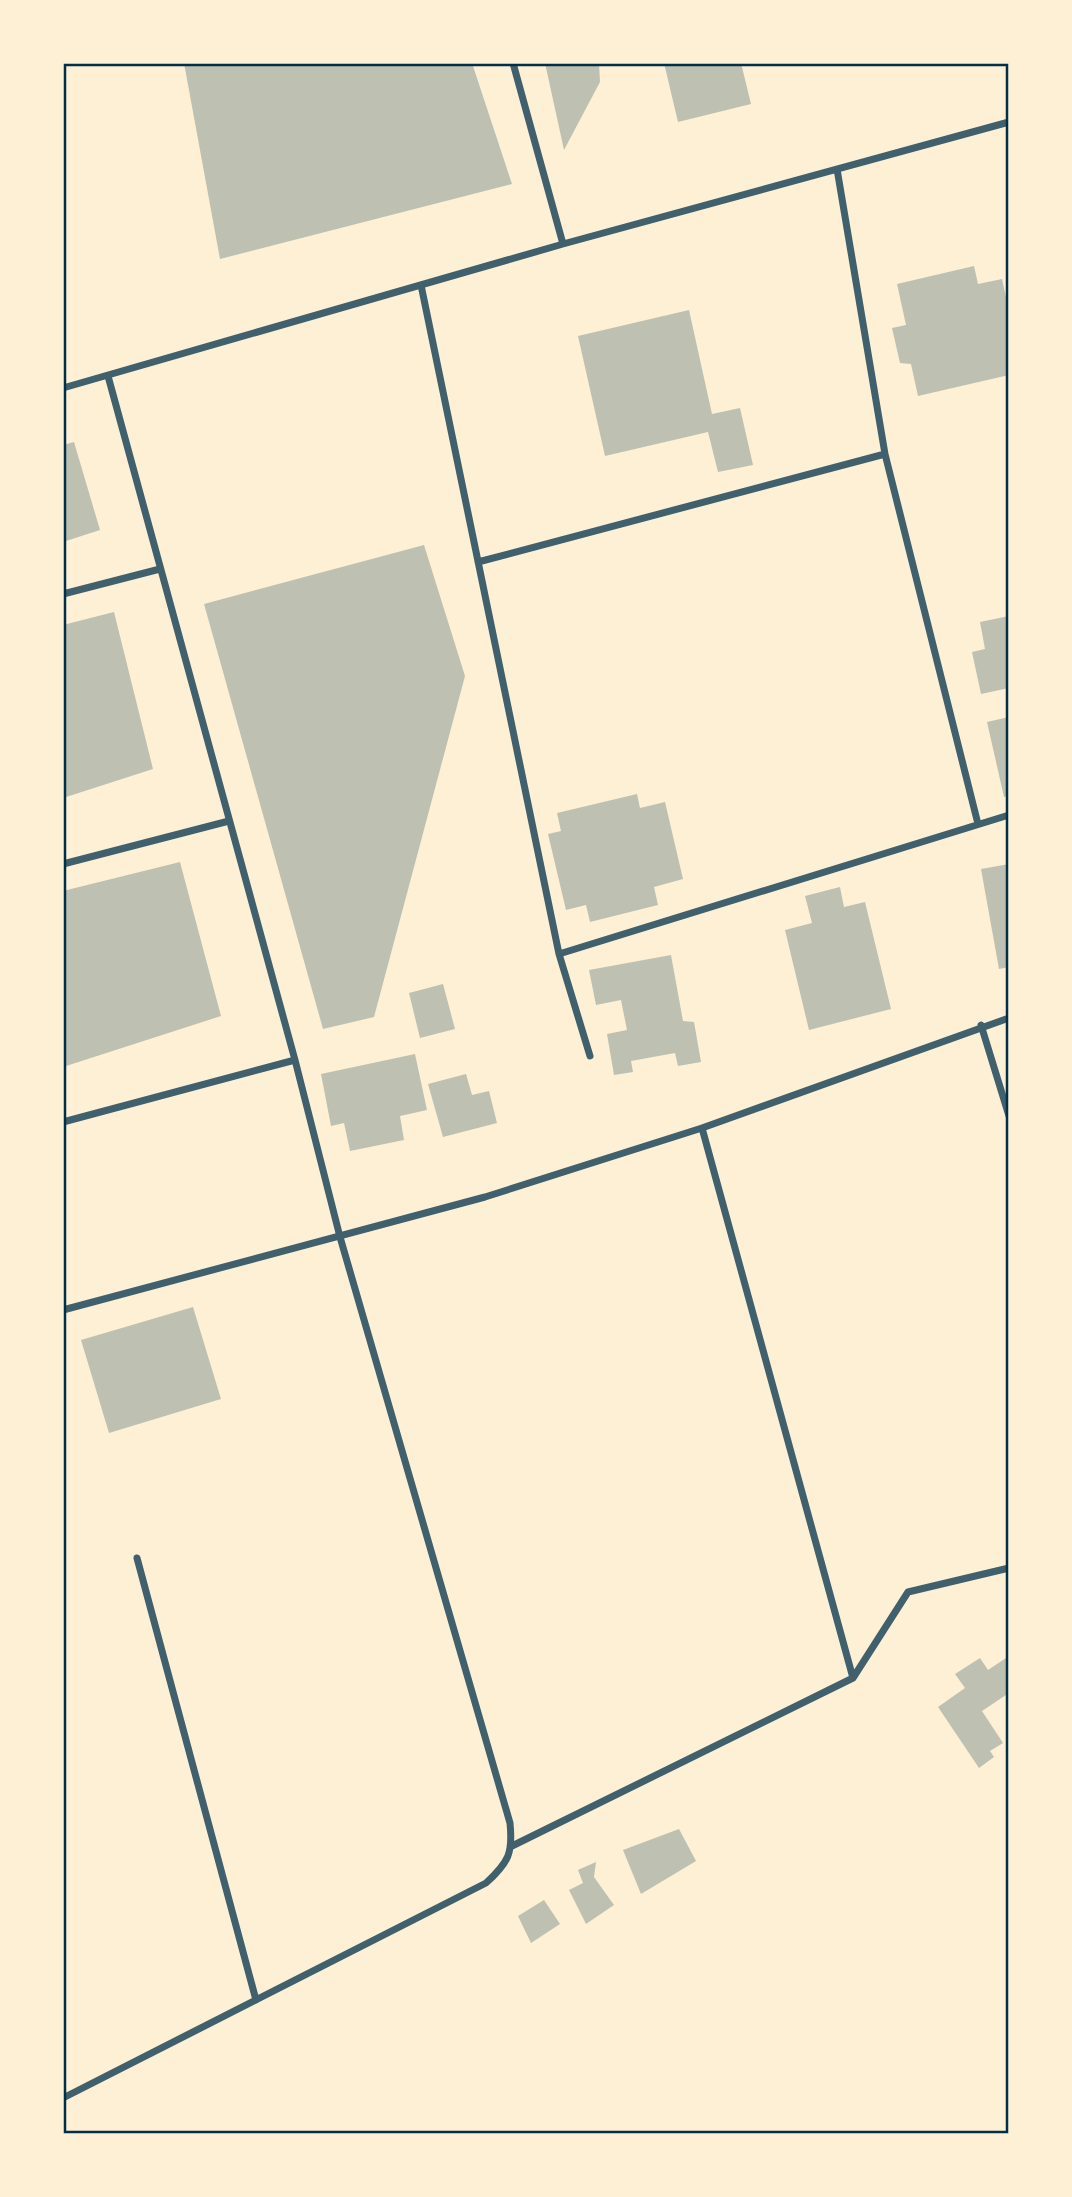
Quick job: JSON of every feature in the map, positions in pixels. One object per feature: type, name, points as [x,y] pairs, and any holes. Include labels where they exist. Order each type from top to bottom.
[{"type":"street","points":[[513,63],[563,244]]},
{"type":"street","points":[[63,388],[563,244],[1009,122]]},
{"type":"street","points":[[836,169],[885,454],[978,824]]},
{"type":"street","points":[[421,285],[559,954],[590,1056]]},
{"type":"street","points":[[63,2098],[486,1883],[503,1867],[512,1846],[510,1823],[340,1237],[295,1060],[107,376]]},
{"type":"street","points":[[478,562],[885,454]]},
{"type":"street","points":[[63,594],[160,569]]},
{"type":"street","points":[[559,954],[1009,815]]},
{"type":"street","points":[[63,864],[229,821]]},
{"type":"street","points":[[63,1310],[485,1197],[702,1128],[981,1025],[1009,1018]]},
{"type":"street","points":[[981,1025],[1009,1116]]},
{"type":"street","points":[[63,1122],[295,1060]]},
{"type":"street","points":[[702,1128],[853,1678]]},
{"type":"street","points":[[137,1558],[256,2000]]},
{"type":"street","points":[[512,1846],[853,1678],[908,1592],[1009,1568]]},
{"type":"building","points":[[184,63],[472,63],[512,184],[220,259]]},
{"type":"building","points":[[545,63],[599,63],[600,82],[564,150]]},
{"type":"building","points":[[664,63],[741,63],[751,104],[678,122]]},
{"type":"building","points":[[974,266],[978,284],[1002,279],[1009,311],[1009,375],[918,396],[911,364],[900,363],[892,328],[906,325],[897,284]]},
{"type":"building","points":[[689,310],[712,414],[740,408],[753,465],[718,472],[708,432],[605,456],[578,336]]},
{"type":"building","points":[[74,442],[100,530],[63,542],[63,445]]},
{"type":"building","points":[[424,545],[465,676],[374,1017],[323,1029],[204,604]]},
{"type":"building","points":[[114,612],[153,769],[63,798],[63,625]]},
{"type":"building","points":[[1009,616],[1009,688],[981,694],[972,652],[985,649],[980,622]]},
{"type":"building","points":[[1009,717],[1009,796],[1004,797],[987,722]]},
{"type":"building","points":[[637,794],[640,808],[665,802],[683,879],[654,887],[658,905],[590,922],[586,905],[566,910],[548,834],[561,831],[557,813]]},
{"type":"building","points":[[180,862],[221,1016],[63,1067],[63,891]]},
{"type":"building","points":[[1009,864],[1009,967],[999,969],[981,869]]},
{"type":"building","points":[[840,887],[844,907],[865,902],[891,1009],[809,1030],[785,930],[812,923],[805,896]]},
{"type":"building","points":[[671,955],[683,1021],[694,1022],[701,1062],[678,1066],[675,1053],[631,1061],[633,1072],[614,1075],[607,1034],[627,1030],[621,1000],[596,1005],[589,970]]},
{"type":"building","points":[[443,984],[455,1029],[420,1038],[409,993]]},
{"type":"building","points":[[415,1054],[427,1110],[400,1116],[404,1140],[350,1151],[344,1123],[331,1126],[321,1074]]},
{"type":"building","points":[[466,1074],[472,1095],[489,1091],[497,1123],[443,1137],[428,1084]]},
{"type":"building","points":[[193,1307],[221,1399],[109,1433],[81,1340]]},
{"type":"building","points":[[1009,1656],[1009,1701],[1006,1695],[982,1711],[1003,1743],[990,1751],[994,1757],[979,1768],[938,1707],[965,1688],[955,1674],[980,1658],[988,1670]]},
{"type":"building","points":[[679,1829],[696,1861],[641,1894],[623,1850]]},
{"type":"building","points":[[596,1862],[594,1877],[614,1905],[586,1924],[569,1890],[583,1883],[578,1870]]},
{"type":"building","points":[[544,1900],[560,1924],[531,1943],[518,1916]]}]
